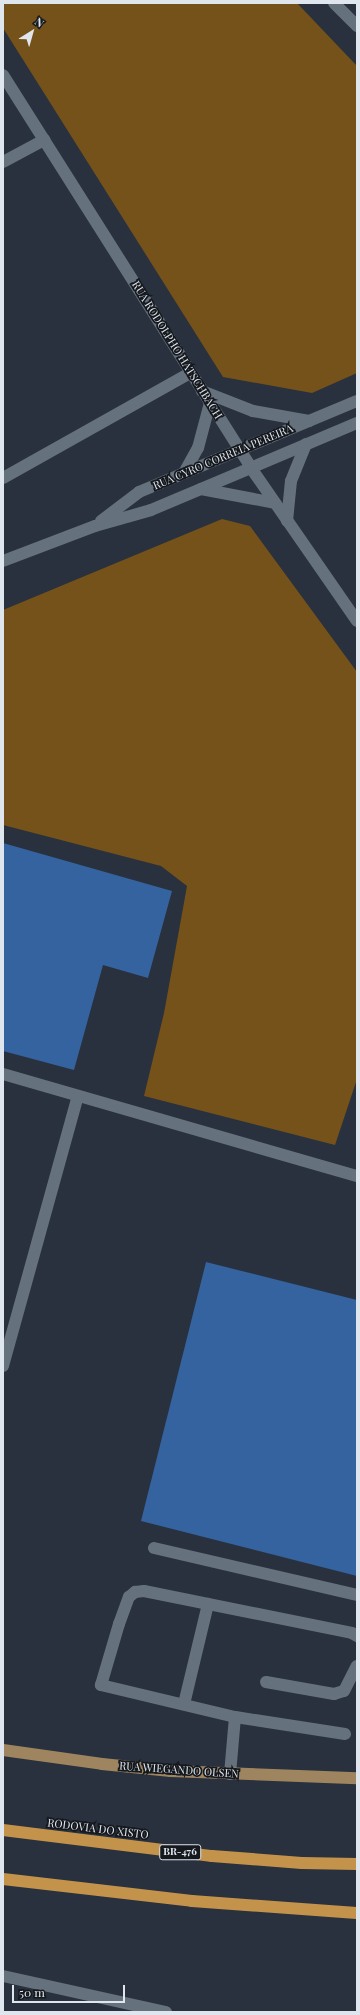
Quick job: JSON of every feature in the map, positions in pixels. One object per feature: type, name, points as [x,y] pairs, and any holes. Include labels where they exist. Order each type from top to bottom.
[{"type":"highway","name":"RODOVIA DO XISTO","points":[[3,1830],[212,1856],[302,1863],[357,1864]]},
{"type":"highway","points":[[3,1879],[192,1901],[357,1913]]},
{"type":"main road","name":"RUA WIEGANDO OLSEN","points":[[3,1750],[102,1764],[230,1774],[357,1778]]},
{"type":"street","points":[[334,3],[357,26]]},
{"type":"street","name":"RUA RODOLPHO HATSCHBACH","points":[[3,75],[251,468],[357,621]]},
{"type":"street","points":[[3,162],[44,140]]},
{"type":"street","points":[[3,478],[190,373]]},
{"type":"street","points":[[202,391],[254,411],[309,421]]},
{"type":"street","name":"RUA CYRO CORREIA PEREIRA","points":[[95,526],[139,492],[357,401]]},
{"type":"street","points":[[184,473],[202,436],[210,403]]},
{"type":"street","name":"RUA CYRO CORREIA PEREIRA","points":[[3,561],[95,526],[151,510],[357,423]]},
{"type":"street","points":[[287,521],[291,481],[306,444]]},
{"type":"street","points":[[199,489],[275,503]]},
{"type":"street","points":[[3,1074],[357,1176]]},
{"type":"street","points":[[3,1366],[78,1096]]},
{"type":"street","points":[[154,1548],[357,1595]]},
{"type":"street","points":[[345,1734],[235,1718],[184,1704],[101,1685],[119,1624],[129,1597],[135,1592],[144,1591],[352,1633],[357,1636]]},
{"type":"street","points":[[184,1704],[208,1604]]},
{"type":"street","points":[[266,1682],[334,1694],[344,1691],[357,1666]]},
{"type":"street","points":[[230,1774],[235,1718]]},
{"type":"street","points":[[3,1976],[166,2012]]},
{"type":"shaded area","points":[[3,3],[297,3],[357,66],[357,373],[312,393],[223,377],[3,28]]},
{"type":"shaded area","points":[[222,519],[250,526],[357,672],[357,1079],[335,1145],[144,1096],[164,1013],[187,886],[161,866],[3,825],[3,610]]},
{"type":"building","points":[[3,843],[172,891],[148,978],[103,965],[74,1070],[3,1051]]},
{"type":"building","points":[[206,1262],[357,1300],[357,1576],[141,1521]]}]
